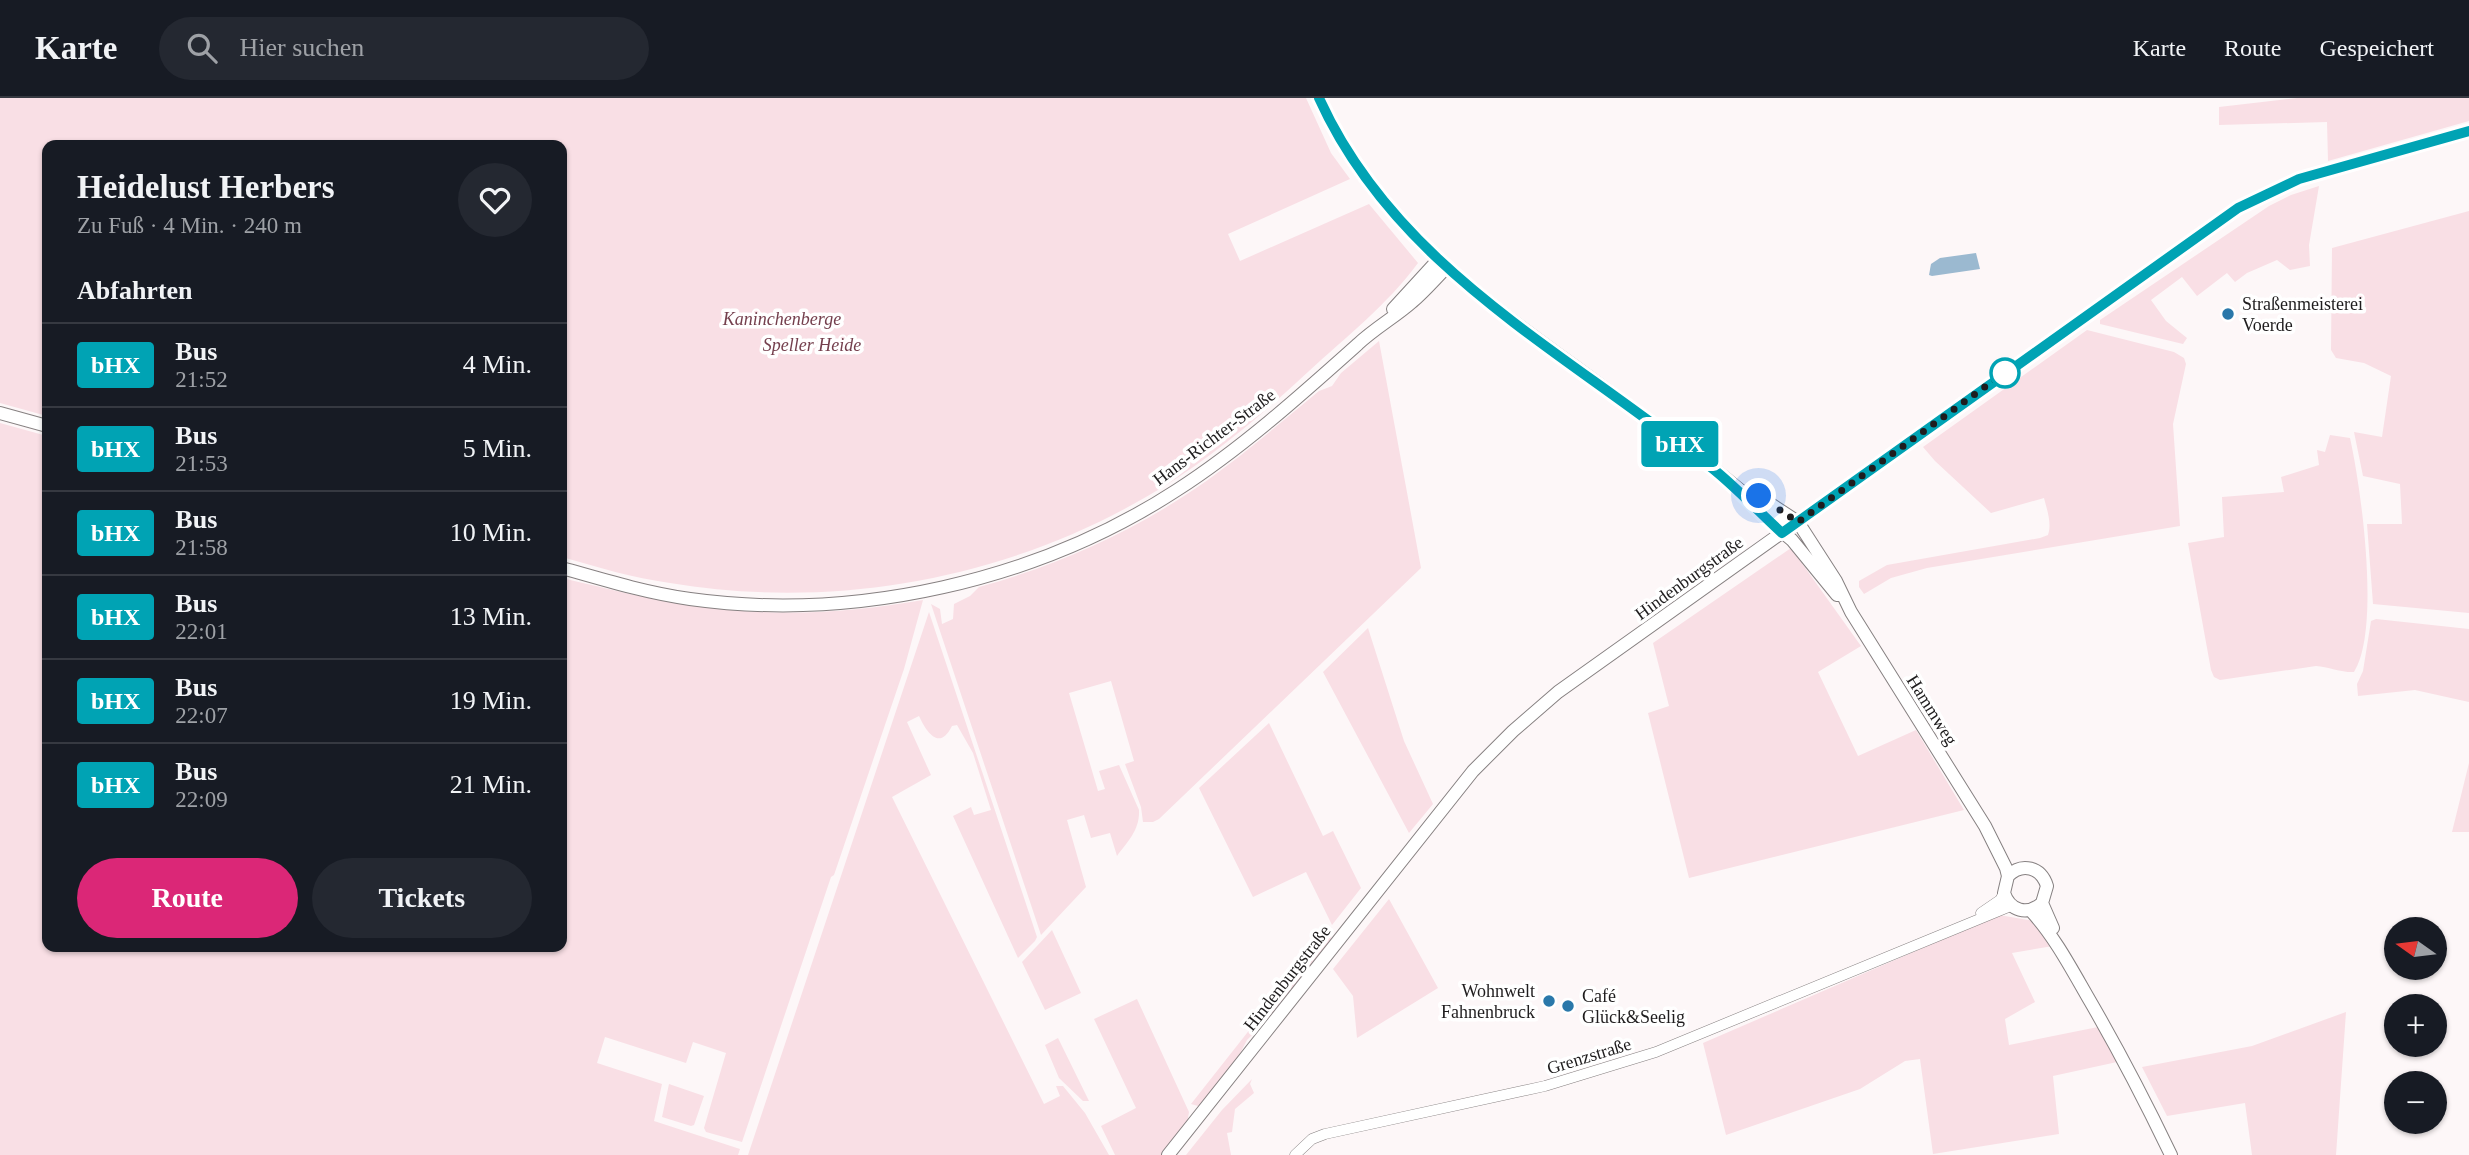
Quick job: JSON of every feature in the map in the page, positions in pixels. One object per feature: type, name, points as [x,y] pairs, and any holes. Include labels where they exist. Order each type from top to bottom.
[{"type":"main road","name":"Hammweg","points":[[1319,98],[1369,183],[1405,228],[1442,265],[1712,468],[1787,530],[1836,581],[1850,610],[1985,827],[1994,834],[2013,872],[2031,868],[2041,875],[2047,886],[2036,907],[2115,1045],[2171,1155]]},
{"type":"main road","name":"Hindenburgstraße","points":[[1168,1155],[1491,752],[1558,692],[2238,208],[2310,175],[2469,131]]},
{"type":"main road","name":"Hans-Richter-Straße","points":[[567,569],[665,595],[764,605],[862,601],[966,582],[1056,552],[1122,522],[1177,490],[1234,449],[1379,325],[1442,265]]},
{"type":"main road","points":[[0,413],[42,425]]},
{"type":"main road","name":"Hammweg","points":[[1712,468],[1765,518],[1787,530],[1850,610]]},
{"type":"main road","points":[[2013,872],[2004,893],[2011,906],[2017,910],[2036,907]]},
{"type":"street","name":"Grenzstraße","points":[[1963,925],[1994,905],[2004,893]]},
{"type":"street","name":"Grenzstraße","points":[[1295,1155],[1312,1139],[1325,1134],[1545,1086],[1656,1052],[2011,906]]},
{"type":"green space","name":"Kaninchenberge","points":[[0,98],[1306,98],[1331,153],[1350,179],[1228,234],[1240,261],[1369,204],[1418,263],[1366,320],[1271,406],[1189,470],[1146,497],[1091,526],[1034,549],[975,568],[854,590],[793,593],[731,590],[642,578],[567,558],[567,140],[42,140],[42,415],[0,403]]},
{"type":"green space","points":[[2297,98],[2469,98],[2469,121],[2328,161],[2327,122],[2219,125],[2219,107]]},
{"type":"green space","points":[[2319,186],[2309,245],[2310,266],[2290,270],[2277,260],[2247,273],[2235,282],[2227,273],[2197,296],[2182,277],[2151,300],[2166,321],[2187,338],[2183,344],[2100,324],[2100,320],[2269,206]]},
{"type":"green space","points":[[2469,211],[2469,613],[2373,604],[2367,524],[2402,524],[2400,484],[2363,476],[2354,432],[2382,437],[2391,376],[2364,363],[2336,358],[2331,350],[2332,248]]},
{"type":"green space","points":[[2087,330],[2174,352],[2184,358],[2186,364],[2173,424],[2180,526],[1927,568],[1891,578],[1864,594],[1859,587],[1859,581],[1887,565],[2048,535],[2049,521],[2044,498],[1991,513],[1923,447]]},
{"type":"green space","points":[[1379,341],[1421,568],[1153,822],[1143,822],[1141,807],[1125,764],[1134,761],[1111,681],[1069,693],[1098,791],[1105,789],[1099,771],[1119,765],[1139,810],[1139,817],[1133,835],[1117,856],[1110,833],[1091,838],[1084,815],[1067,820],[1086,887],[1041,935],[931,604],[940,609],[942,624],[953,619],[954,604],[970,596],[979,587],[1033,570],[1085,549],[1160,511],[1219,472],[1319,391],[1332,386],[1341,373]]},
{"type":"green space","points":[[0,423],[42,435],[42,952],[567,952],[567,579],[668,601],[758,612],[841,611],[923,600],[904,669],[742,1142],[706,1132],[704,1128],[726,1053],[693,1042],[686,1063],[605,1037],[597,1063],[662,1084],[654,1121],[740,1149],[738,1155],[0,1155]]},
{"type":"green space","points":[[2330,435],[2350,438],[2363,522],[2368,592],[2362,652],[2354,672],[2316,666],[2220,680],[2214,677],[2211,670],[2188,543],[2224,537],[2222,497],[2284,492],[2281,477],[2319,465],[2317,450],[2325,452]]},
{"type":"green space","points":[[1791,548],[1861,646],[1818,672],[1858,756],[1916,730],[1964,810],[1689,878],[1648,713],[1669,706],[1653,643]]},
{"type":"green space","points":[[929,612],[1037,937],[1018,958],[953,816],[971,807],[974,815],[991,810],[973,753],[957,725],[952,726],[942,738],[938,738],[929,733],[919,716],[907,722],[931,775],[892,797],[1044,1104],[1060,1096],[1056,1086],[1063,1086],[1085,1113],[1109,1155],[748,1155]]},
{"type":"green space","points":[[2376,619],[2469,629],[2469,702],[2415,690],[2358,696],[2357,684],[2363,671],[2371,621]]},
{"type":"green space","points":[[1368,628],[1404,741],[1433,804],[1409,833],[1323,672]]},
{"type":"green space","points":[[1269,723],[1323,836],[1333,831],[1361,888],[1332,925],[1306,872],[1253,897],[1199,788]]},
{"type":"green space","points":[[2469,763],[2469,832],[2452,832]]},
{"type":"green space","points":[[1389,899],[1438,988],[1357,1038],[1353,996],[1333,969]]},
{"type":"green space","points":[[1999,915],[2034,921],[2053,946],[2012,953],[2035,1002],[2005,1019],[2009,1045],[2098,1027],[2117,1062],[2053,1076],[2059,1134],[1933,1154],[1920,1059],[1905,1061],[1860,1089],[1726,1135],[1703,1043]]},
{"type":"green space","points":[[1329,929],[1332,934],[1330,942],[1273,1014],[1247,1040],[1235,1063],[1201,1105],[1191,1104]]},
{"type":"green space","points":[[1052,930],[1081,993],[1045,1010],[1022,962]]},
{"type":"green space","points":[[1137,999],[1189,1112],[1187,1124],[1162,1155],[1115,1155],[1101,1126],[1136,1108],[1094,1019]]},
{"type":"green space","points":[[2346,1012],[2336,1155],[2252,1155],[2245,1103],[2167,1116],[2142,1067],[2252,1046]]},
{"type":"green space","points":[[1058,1038],[1089,1101],[1083,1101],[1059,1078],[1045,1045]]},
{"type":"green space","points":[[1252,1079],[1250,1084],[1254,1093],[1235,1109],[1232,1132],[1227,1133],[1231,1155],[1186,1155],[1222,1110]]},
{"type":"green space","points":[[669,1084],[704,1096],[694,1125],[662,1117]]},
{"type":"water","points":[[1976,253],[1980,269],[1929,275],[1931,264],[1940,258]]},
{"type":"bus line","name":"bHX","points":[[1319,98],[1369,183],[1405,228],[1437,261],[1712,468],[1782,533],[2238,208],[2299,179],[2469,131]]},
{"type":"place","name":"Straßenmeisterei Voerde","points":[[2228,314]]},
{"type":"place","name":"Wohnwelt Fahnenbruck","points":[[1549,1001]]},
{"type":"place","name":"Café Glück&Seelig","points":[[1568,1006]]},
{"type":"route","points":[[1759,496],[1798,522],[2007,371],[2005,373]]},
{"type":"park label","name":"Speller Heide","points":[[812,345]]}]
